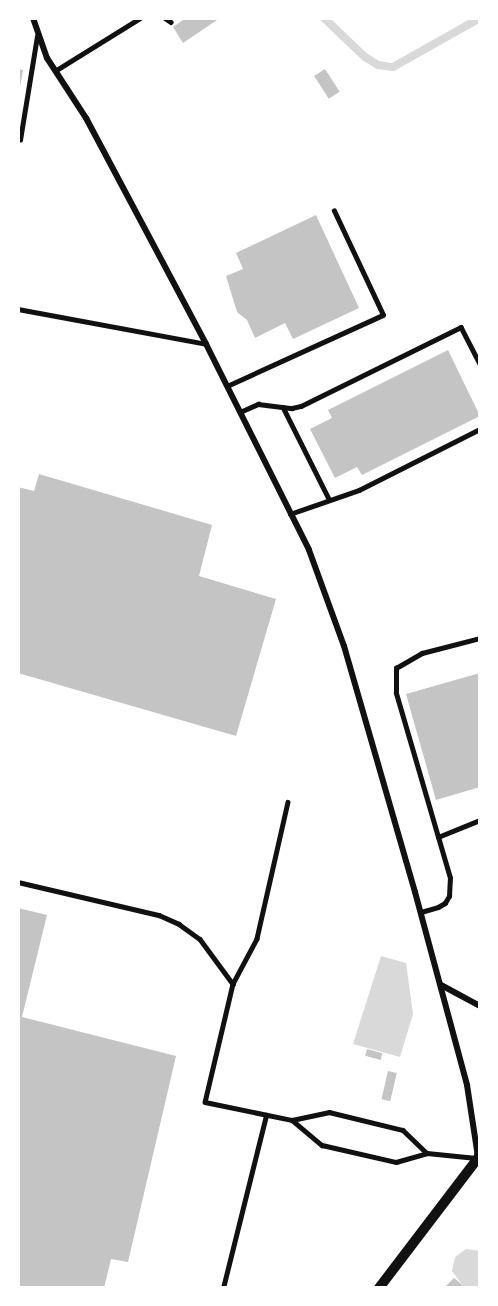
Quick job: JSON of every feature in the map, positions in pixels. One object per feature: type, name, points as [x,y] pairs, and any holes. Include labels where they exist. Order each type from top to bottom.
[{"type":"street","points":[[33,18],[37,36],[55,71],[86,118],[206,344],[309,550],[344,646],[421,912],[467,1084],[480,1158],[379,1288]]},
{"type":"street","points":[[440,985],[480,1006]]},
{"type":"lane","points":[[55,71],[140,18]]},
{"type":"lane","points":[[165,18],[171,22]]},
{"type":"lane","points":[[20,140],[37,36]]},
{"type":"lane","points":[[228,386],[382,315],[334,212]]},
{"type":"lane","points":[[18,309],[206,344]]},
{"type":"lane","points":[[240,412],[258,404],[282,407],[301,406],[461,327],[480,364]]},
{"type":"lane","points":[[282,407],[329,499]]},
{"type":"lane","points":[[291,514],[359,490],[480,429]]},
{"type":"lane","points":[[421,912],[446,903],[449,896],[450,878],[396,693],[396,668],[422,653],[480,638]]},
{"type":"lane","points":[[288,802],[257,939],[233,984],[205,1102],[292,1120],[329,1112],[340,1114],[403,1130],[427,1153]]},
{"type":"lane","points":[[438,837],[480,820]]},
{"type":"lane","points":[[18,882],[159,915],[179,924],[200,939],[233,984]]},
{"type":"lane","points":[[223,1288],[266,1115]]},
{"type":"lane","points":[[292,1120],[322,1145],[396,1162],[427,1153],[480,1158]]},
{"type":"shaded area","points":[[381,956],[406,963],[413,1014],[400,1057],[353,1044]]},
{"type":"shaded area","points":[[466,1249],[480,1251],[480,1286],[475,1288],[463,1286],[452,1271],[455,1257]]},
{"type":"building","points":[[186,18],[216,18],[217,20],[183,43],[173,27]]},
{"type":"building","points":[[18,69],[23,70],[19,92],[18,92]]},
{"type":"building","points":[[325,69],[340,92],[329,99],[314,76]]},
{"type":"building","points":[[316,215],[359,308],[293,339],[285,323],[255,338],[247,320],[237,312],[226,276],[243,269],[236,253]]},
{"type":"building","points":[[448,350],[480,416],[362,475],[357,467],[335,478],[310,429],[332,418],[328,410]]},
{"type":"building","points":[[39,474],[212,525],[199,576],[276,599],[236,736],[18,673],[18,487],[34,491]]},
{"type":"building","points":[[480,673],[480,787],[436,800],[406,694]]},
{"type":"building","points":[[18,908],[47,915],[22,1017],[176,1056],[128,1262],[111,1259],[104,1288],[18,1288]]},
{"type":"building","points":[[367,1049],[382,1053],[381,1060],[365,1056]]},
{"type":"building","points":[[388,1071],[397,1073],[390,1101],[381,1099]]},
{"type":"building","points":[[454,1278],[459,1282],[465,1288],[444,1288]]},
{"type":"waterway","points":[[324,18],[365,57],[378,65],[393,67],[480,18]]}]
